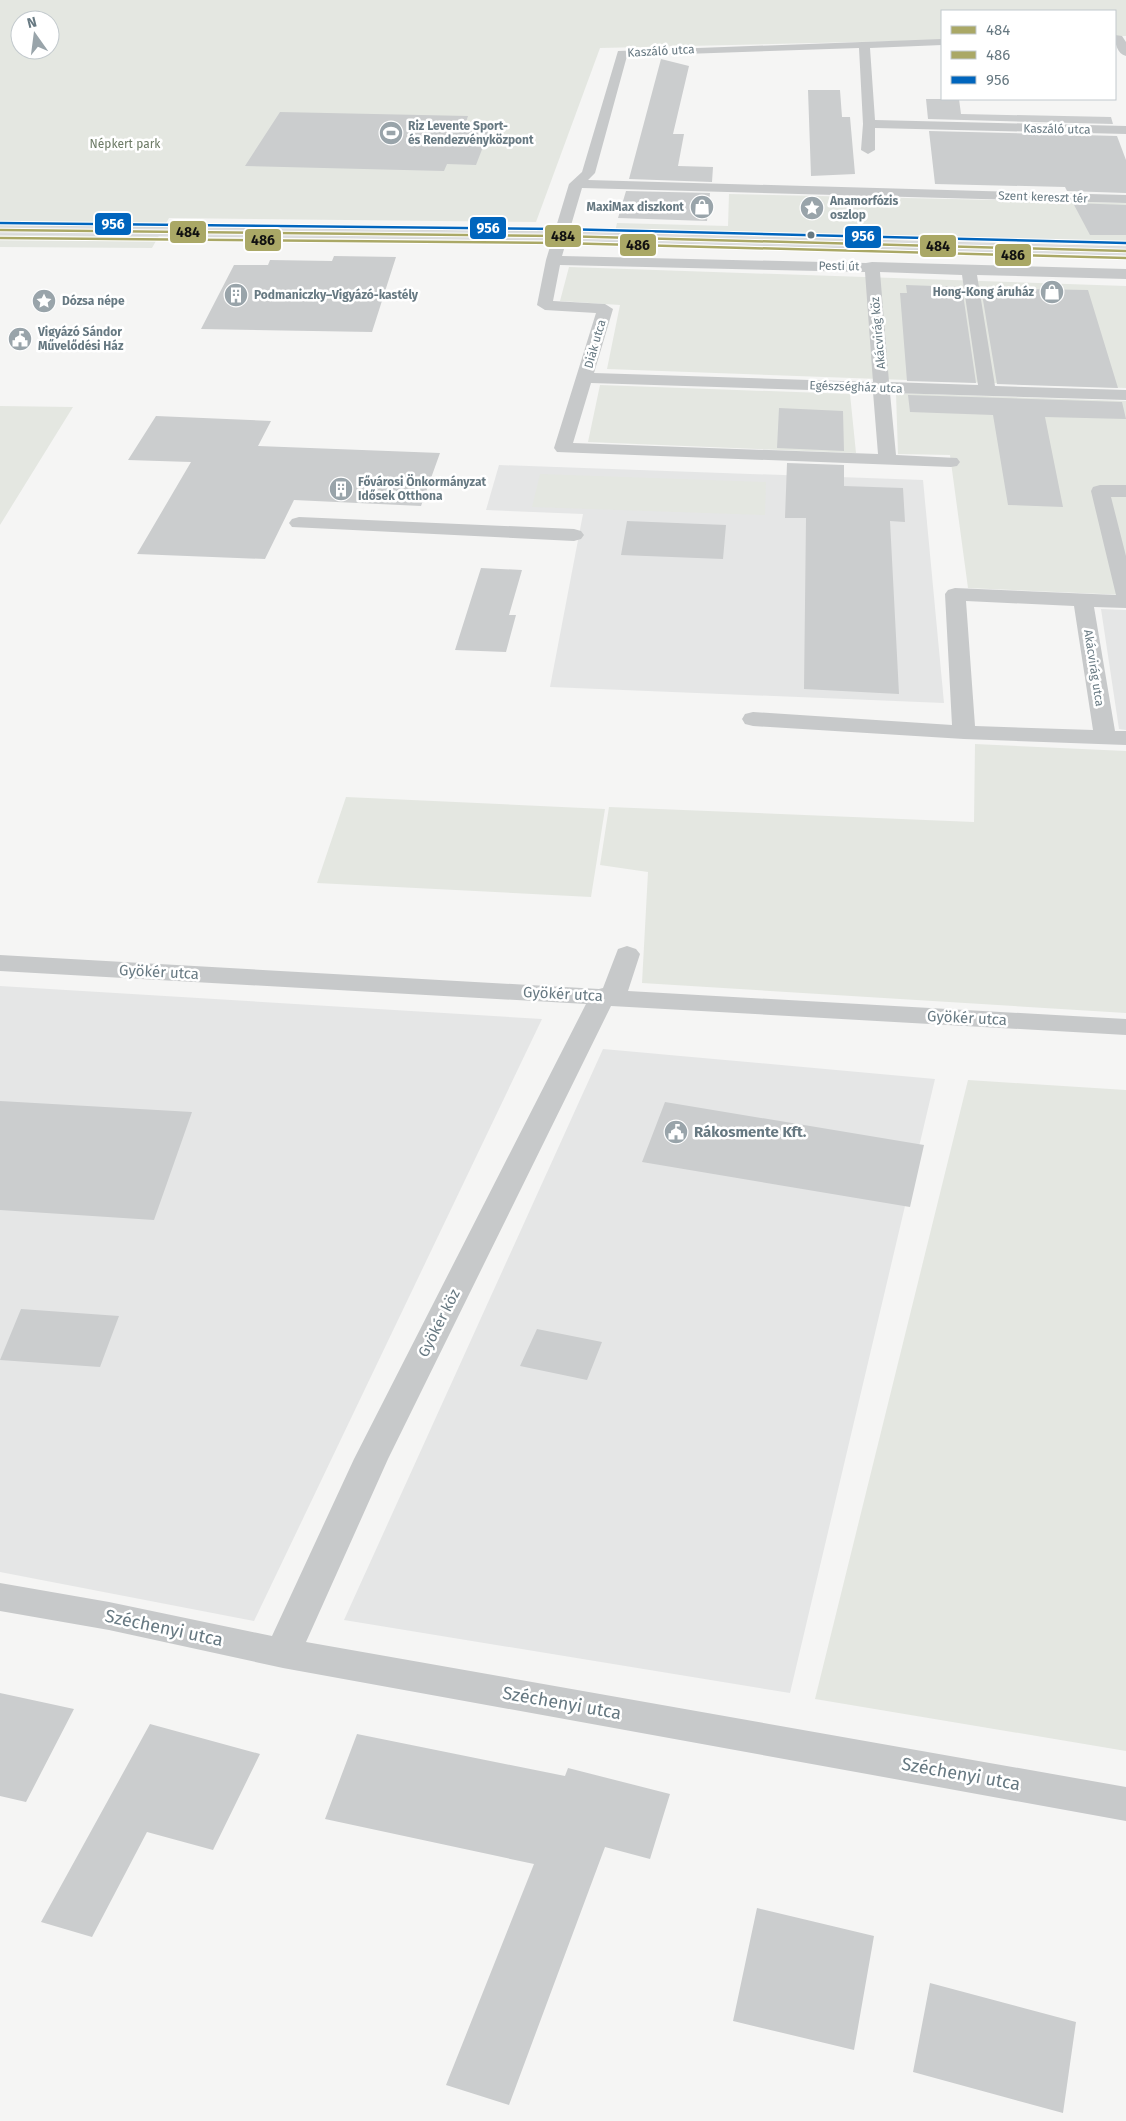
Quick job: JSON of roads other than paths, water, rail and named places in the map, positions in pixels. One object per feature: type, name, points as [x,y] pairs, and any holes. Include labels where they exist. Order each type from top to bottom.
[{"type":"main road","name":"Pesti út","points":[[0,230],[560,236],[1126,251]]},
{"type":"street","points":[[1120,38],[1126,53]]},
{"type":"street","name":"Kaszáló utca","points":[[560,236],[576,184],[588,173],[622,53],[941,42]]},
{"type":"street","points":[[864,44],[869,124],[868,150]]},
{"type":"street","name":"Kaszáló utca","points":[[869,124],[1126,130]]},
{"type":"street","name":"Szent kereszt tér","points":[[576,184],[1126,199]]},
{"type":"street","name":"Diák utca","points":[[560,236],[553,260],[545,305],[605,309],[586,378],[563,448],[887,460]]},
{"type":"street","name":"Pesti út","points":[[553,260],[872,266],[1126,276]]},
{"type":"street","name":"Akácvirág köz","points":[[872,266],[887,460]]},
{"type":"street","points":[[969,269],[987,391]]},
{"type":"street","name":"Egészségház utca","points":[[586,378],[1126,395]]},
{"type":"street","points":[[887,460],[951,462]]},
{"type":"street","points":[[1126,491],[1100,491],[1126,595]]},
{"type":"street","points":[[299,523],[574,535]]},
{"type":"street","points":[[964,732],[955,594],[1126,602]]},
{"type":"street","name":"Akácvirág utca","points":[[1083,600],[1115,737]]},
{"type":"street","points":[[753,719],[964,732],[1115,737]]},
{"type":"street","name":"Gyökér köz","points":[[282,1653],[371,1459],[608,997],[627,954]]},
{"type":"street","name":"Gyökér utca","points":[[0,963],[1126,1027]]},
{"type":"street","name":"Széchenyi utca","points":[[0,1596],[109,1616],[282,1653],[1126,1804]]},
{"type":"place","name":"Riz Levente Sport- és Rendezvényközpont","points":[[391,133]]},
{"type":"place","name":"MaxiMax diszkont","points":[[702,207]]},
{"type":"place","name":"Anamorfózis oszlop","points":[[812,208]]},
{"type":"place","name":"Hong-Kong áruház","points":[[1052,292]]},
{"type":"place","name":"Podmaniczky–Vigyázó-kastély","points":[[236,295]]},
{"type":"place","name":"Dózsa népe","points":[[44,301]]},
{"type":"place","name":"Vigyázó Sándor Művelődési Ház","points":[[20,339]]},
{"type":"place","name":"Fővárosi Önkormányzat Idősek Otthona","points":[[341,489]]},
{"type":"place","name":"Rákosmente Kft.","points":[[676,1132]]},
{"type":"park label","name":"Népkert park","points":[[125,144]]}]
